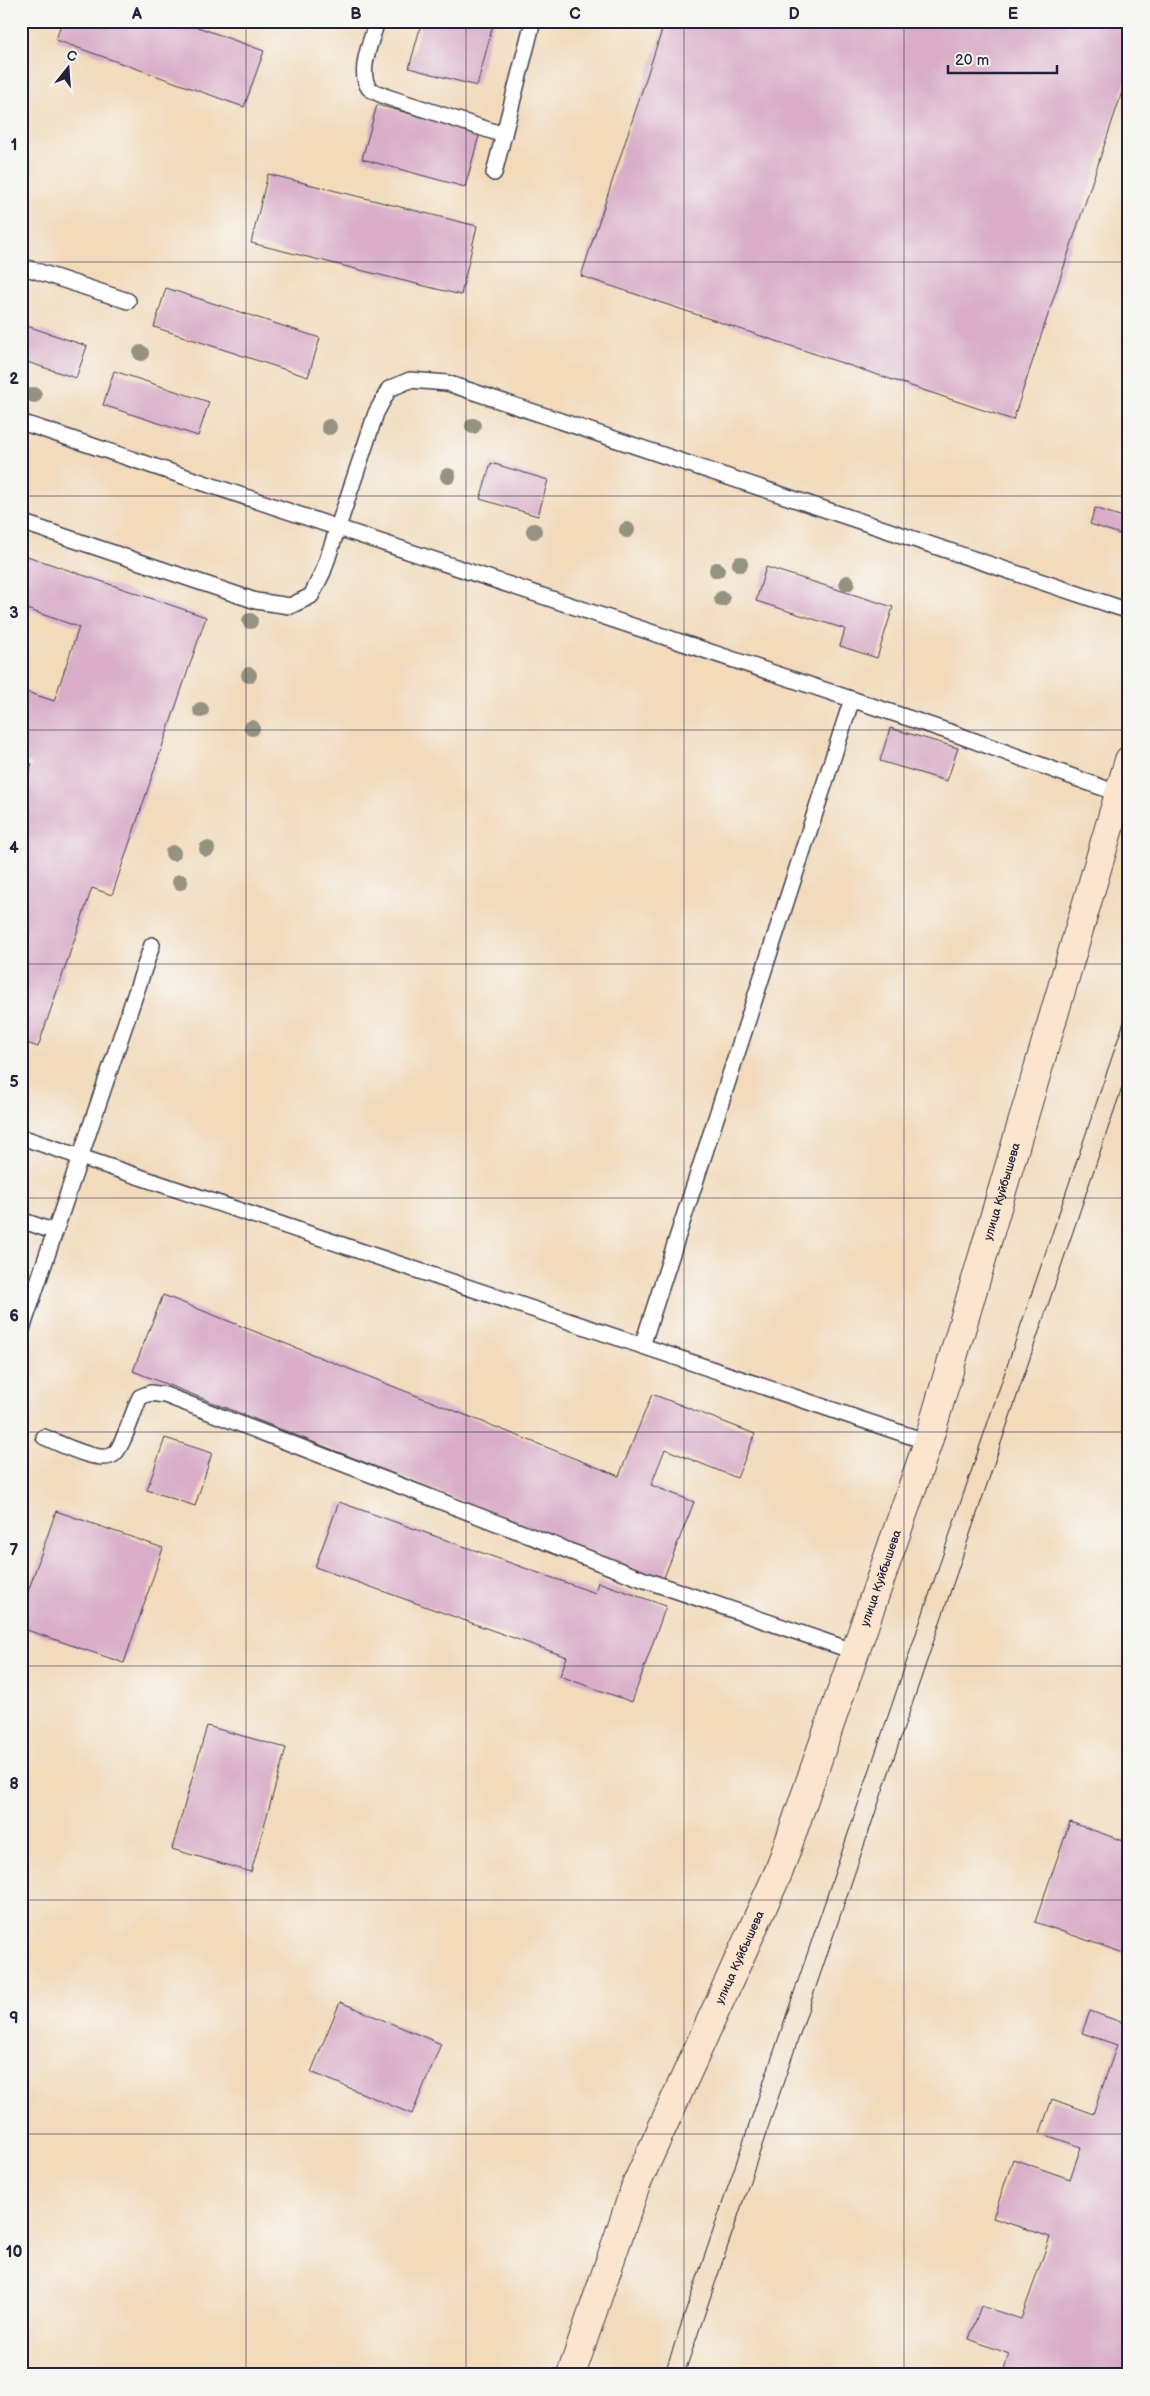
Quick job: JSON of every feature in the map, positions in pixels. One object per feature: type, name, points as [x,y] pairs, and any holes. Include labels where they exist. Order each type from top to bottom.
[{"type":"main road","name":"улица Куйбышева","points":[[571,2375],[636,2185],[779,1871],[856,1652],[928,1442],[1117,793],[1129,760]]},
{"type":"lane","points":[[377,21],[364,79],[370,89],[387,97],[504,135]]},
{"type":"lane","points":[[494,173],[533,21]]},
{"type":"lane","points":[[21,266],[128,301]]},
{"type":"lane","points":[[21,522],[256,601],[290,606],[311,596],[323,572],[376,413],[389,389],[410,380],[447,383],[1129,611]]},
{"type":"lane","points":[[21,422],[950,732],[1117,793]]},
{"type":"lane","points":[[642,1346],[852,699]]},
{"type":"lane","points":[[21,1332],[152,945]]},
{"type":"lane","points":[[21,1137],[928,1442]]},
{"type":"lane","points":[[21,1220],[55,1232]]},
{"type":"lane","points":[[44,1438],[92,1456],[105,1458],[114,1454],[120,1447],[140,1397],[150,1393],[165,1395],[642,1579],[856,1652]]},
{"type":"building","points":[[62,21],[181,21],[264,51],[244,107],[56,40]]},
{"type":"building","points":[[422,21],[494,21],[477,86],[409,68]]},
{"type":"building","points":[[665,21],[1129,21],[1129,71],[1013,420],[581,276]]},
{"type":"building","points":[[377,105],[480,132],[465,187],[362,159]]},
{"type":"building","points":[[268,174],[477,226],[461,295],[251,243]]},
{"type":"building","points":[[166,288],[320,338],[308,377],[154,327]]},
{"type":"building","points":[[21,324],[87,346],[76,378],[21,360]]},
{"type":"building","points":[[114,371],[209,402],[198,436],[103,405]]},
{"type":"building","points":[[491,463],[548,480],[538,516],[480,499]]},
{"type":"building","points":[[1095,508],[1129,519],[1129,537],[1090,524]]},
{"type":"building","points":[[21,554],[206,617],[112,895],[92,888],[38,1047],[21,1041],[21,796],[32,764],[21,760],[21,690],[54,701],[79,627],[21,607]]},
{"type":"building","points":[[766,567],[893,607],[877,658],[840,646],[845,629],[756,601]]},
{"type":"building","points":[[890,728],[958,748],[947,781],[880,761]]},
{"type":"building","points":[[163,1295],[619,1476],[652,1394],[755,1434],[737,1478],[665,1449],[651,1485],[694,1502],[663,1580],[133,1371]]},
{"type":"building","points":[[165,1438],[212,1453],[195,1506],[147,1490]]},
{"type":"building","points":[[339,1502],[595,1593],[598,1582],[666,1606],[632,1702],[560,1676],[567,1657],[315,1567]]},
{"type":"building","points":[[56,1511],[163,1548],[124,1663],[21,1628],[21,1612]]},
{"type":"building","points":[[207,1726],[286,1748],[251,1872],[172,1849]]},
{"type":"building","points":[[1070,1822],[1129,1843],[1129,1955],[1035,1922]]},
{"type":"building","points":[[340,2002],[441,2044],[412,2114],[311,2072]]},
{"type":"building","points":[[1090,2011],[1129,2025],[1129,2375],[1002,2375],[1009,2354],[969,2339],[981,2306],[1021,2319],[1050,2237],[993,2218],[1013,2159],[1070,2179],[1081,2147],[1040,2133],[1052,2099],[1093,2114],[1117,2045],[1082,2033]]},
{"type":"tram line","points":[[664,2375],[1129,1007]]},
{"type":"tram line","points":[[684,2375],[1129,1067]]}]
